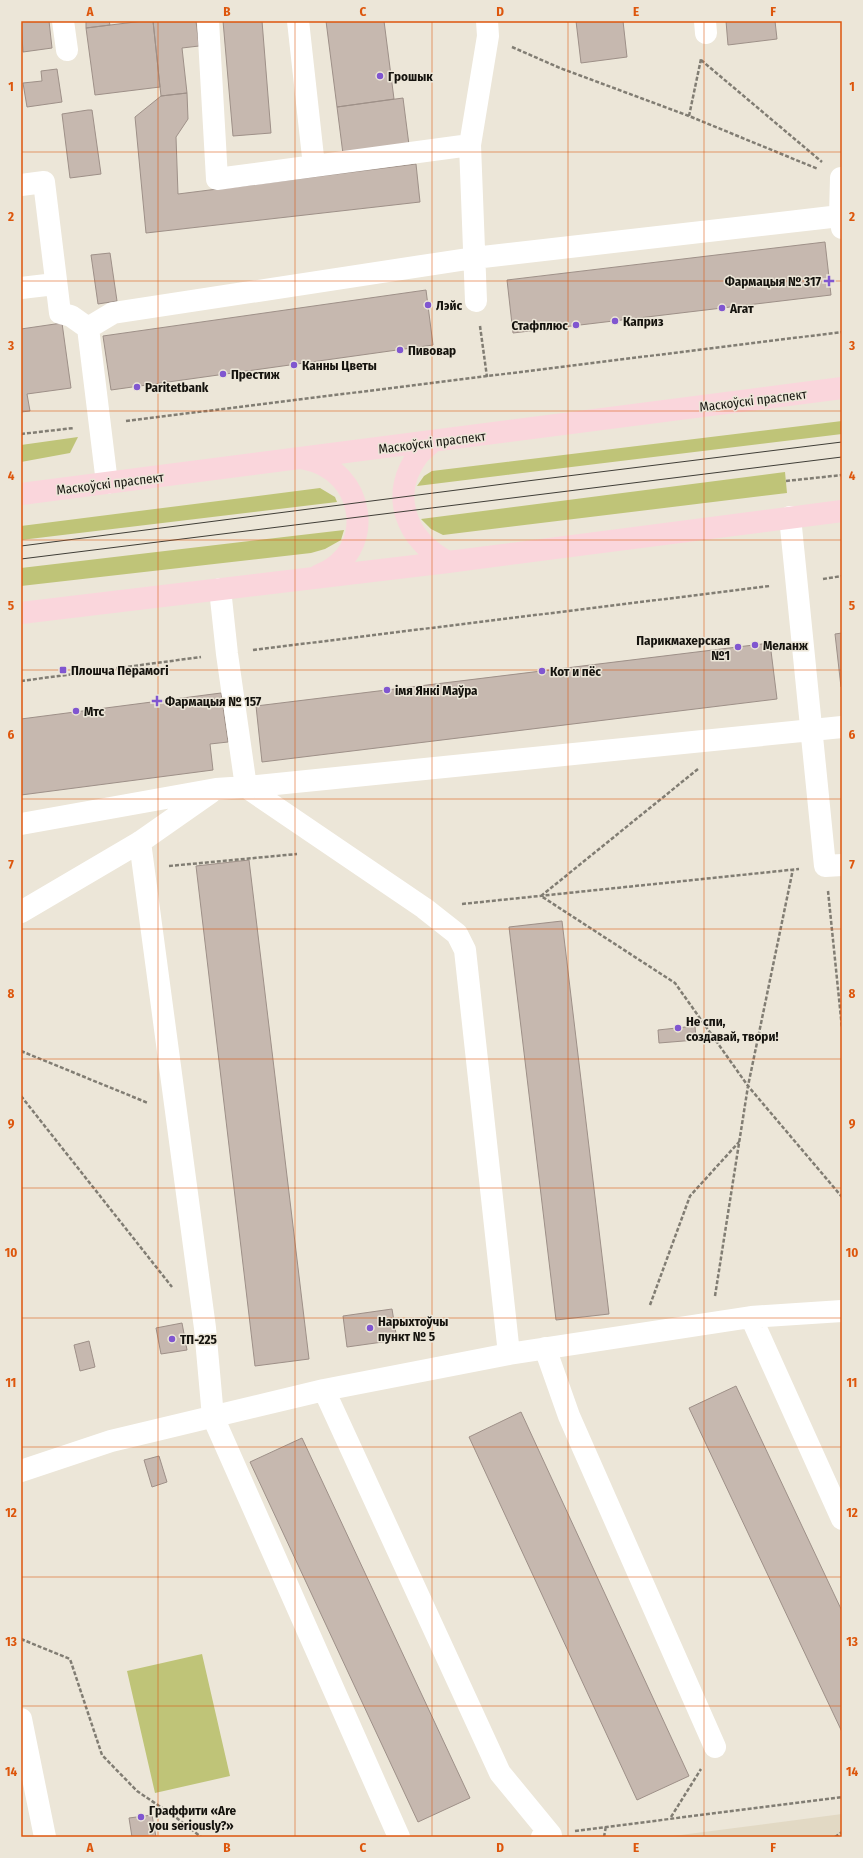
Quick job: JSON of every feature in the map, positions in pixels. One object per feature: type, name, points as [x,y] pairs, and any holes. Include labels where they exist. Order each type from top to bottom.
[{"type":"main road","name":"Маскоўскі праспект","points":[[21,494],[842,388]]},
{"type":"main road","points":[[432,442],[419,454],[410,469],[405,486],[404,503],[407,518],[413,533],[434,555],[448,562]]},
{"type":"main road","points":[[302,458],[315,461],[338,474],[348,485],[354,497],[357,510],[357,525],[354,539],[348,552],[338,564],[326,573],[312,578]]},
{"type":"main road","points":[[21,613],[448,562],[842,511]]},
{"type":"street","points":[[63,21],[67,50]]},
{"type":"street","points":[[208,21],[217,178],[470,145]]},
{"type":"street","points":[[298,21],[314,166]]},
{"type":"street","points":[[476,301],[470,145],[487,29]]},
{"type":"street","points":[[88,328],[113,313],[474,258],[841,222],[841,178]]},
{"type":"street","points":[[21,185],[44,182],[60,313],[71,316],[88,328],[107,483]]},
{"type":"street","points":[[21,288],[56,284]]},
{"type":"street","points":[[790,517],[811,731],[834,865]]},
{"type":"street","points":[[220,589],[227,654],[246,787],[424,908],[457,934],[465,950],[509,1354]]},
{"type":"street","points":[[21,824],[216,789],[842,727]]},
{"type":"street","points":[[21,912],[140,842],[216,789]]},
{"type":"street","points":[[140,842],[205,1328],[214,1417],[398,1837]]},
{"type":"street","points":[[21,1471],[111,1441],[324,1390],[509,1354],[640,1333],[751,1317],[842,1311]]},
{"type":"street","points":[[751,1317],[842,1519]]},
{"type":"street","points":[[545,1348],[569,1416],[715,1747]]},
{"type":"street","points":[[324,1390],[500,1773],[546,1836]]},
{"type":"street","points":[[21,1719],[45,1837]]},
{"type":"path","points":[[689,116],[706,27]]},
{"type":"path","points":[[487,29],[560,68],[689,116],[841,178]]},
{"type":"path","points":[[700,60],[841,178]]},
{"type":"path","points":[[476,301],[488,377]]},
{"type":"path","points":[[21,434],[842,332]]},
{"type":"path","points":[[786,481],[842,475]]},
{"type":"path","points":[[21,681],[842,576]]},
{"type":"path","points":[[541,896],[699,768]]},
{"type":"path","points":[[143,868],[300,854]]},
{"type":"path","points":[[424,908],[834,865],[842,1028]]},
{"type":"path","points":[[711,1323],[748,1086],[793,870]]},
{"type":"path","points":[[541,896],[675,984],[748,1086],[842,1198]]},
{"type":"path","points":[[21,1051],[176,1114]]},
{"type":"path","points":[[21,1096],[175,1290]]},
{"type":"path","points":[[640,1333],[690,1196],[739,1142]]},
{"type":"path","points":[[21,1639],[70,1659],[102,1755],[137,1791],[174,1816],[201,1837]]},
{"type":"path","points":[[671,1818],[715,1747]]},
{"type":"path","points":[[546,1836],[606,1826],[842,1796]]},
{"type":"path","points":[[604,1837],[606,1826]]},
{"type":"path","points":[[835,1837],[842,1832]]},
{"type":"shaded area","points":[[842,1814],[842,1837],[665,1837]]},
{"type":"green space","points":[[842,421],[842,434],[417,486],[424,476],[432,471]]},
{"type":"green space","points":[[78,437],[70,453],[21,462],[21,445]]},
{"type":"green space","points":[[785,472],[787,493],[443,535],[431,529],[421,519]]},
{"type":"green space","points":[[320,488],[335,497],[337,502],[21,540],[21,526]]},
{"type":"green space","points":[[344,530],[341,540],[325,549],[311,553],[21,586],[21,568]]},
{"type":"green space","points":[[202,1654],[230,1776],[155,1793],[127,1671]]},
{"type":"building","points":[[21,21],[49,21],[52,48],[23,52]]},
{"type":"building","points":[[86,21],[109,21],[110,25],[86,28]]},
{"type":"building","points":[[153,21],[160,87],[95,95],[86,28]]},
{"type":"building","points":[[153,21],[196,21],[199,46],[182,48],[187,93],[161,96]]},
{"type":"building","points":[[223,21],[262,21],[271,133],[233,136]]},
{"type":"building","points":[[326,21],[384,21],[394,99],[337,107]]},
{"type":"building","points":[[576,21],[623,21],[627,57],[581,63]]},
{"type":"building","points":[[726,21],[775,21],[777,39],[728,45]]},
{"type":"building","points":[[57,69],[62,102],[27,107],[23,83],[42,81],[41,71]]},
{"type":"building","points":[[187,93],[188,119],[176,137],[178,194],[416,164],[420,202],[146,233],[135,117],[161,96]]},
{"type":"building","points":[[403,98],[409,145],[343,154],[337,107]]},
{"type":"building","points":[[92,110],[101,174],[70,178],[62,114]]},
{"type":"building","points":[[825,242],[831,295],[513,333],[507,280]]},
{"type":"building","points":[[110,253],[117,301],[98,304],[91,255]]},
{"type":"building","points":[[426,290],[433,345],[111,390],[103,336]]},
{"type":"building","points":[[62,323],[71,388],[27,394],[30,411],[21,412],[21,329]]},
{"type":"building","points":[[842,633],[842,687],[841,687],[835,634]]},
{"type":"building","points":[[770,643],[777,699],[262,762],[256,706]]},
{"type":"building","points":[[221,693],[228,742],[210,744],[213,770],[21,795],[21,719]]},
{"type":"building","points":[[249,860],[309,1359],[255,1366],[196,866]]},
{"type":"building","points":[[562,921],[609,1314],[556,1320],[509,927]]},
{"type":"building","points":[[695,1026],[696,1040],[659,1043],[658,1030]]},
{"type":"building","name":"Нарыхтоўчы пункт № 5","points":[[392,1309],[397,1340],[347,1347],[343,1316]]},
{"type":"building","name":"ТП-225","points":[[182,1323],[187,1350],[161,1354],[156,1328]]},
{"type":"building","points":[[89,1341],[95,1367],[80,1371],[74,1345]]},
{"type":"building","points":[[736,1386],[842,1611],[842,1732],[689,1408]]},
{"type":"building","points":[[521,1412],[689,1776],[637,1800],[469,1437]]},
{"type":"building","points":[[302,1438],[470,1798],[418,1822],[250,1462]]},
{"type":"building","points":[[159,1456],[167,1482],[152,1487],[144,1460]]},
{"type":"building","points":[[152,1815],[156,1837],[132,1837],[129,1818]]},
{"type":"tram line","points":[[21,546],[842,442]]},
{"type":"tram line","points":[[21,559],[842,457]]},
{"type":"place","name":"Грошык","points":[[380,76]]},
{"type":"place","name":"Фармацыя № 317","points":[[829,281]]},
{"type":"place","name":"Лэйс","points":[[428,305]]},
{"type":"place","name":"Агат","points":[[722,308]]},
{"type":"place","name":"Каприз","points":[[615,321]]},
{"type":"place","name":"Стафплюс","points":[[576,325]]},
{"type":"place","name":"Пивовар","points":[[400,350]]},
{"type":"place","name":"Канны Цветы","points":[[294,365]]},
{"type":"place","name":"Престиж","points":[[223,374]]},
{"type":"place","name":"Paritetbank","points":[[137,387]]},
{"type":"place","name":"Меланж","points":[[755,645]]},
{"type":"place","name":"Парикмахерская №1","points":[[738,647]]},
{"type":"place","name":"Плошча Перамогі","points":[[63,670]]},
{"type":"place","name":"Кот и пёс","points":[[542,671]]},
{"type":"place","name":"імя Янкі Маўра","points":[[387,690]]},
{"type":"place","name":"Фармацыя № 157","points":[[157,701]]},
{"type":"place","name":"Мтс","points":[[76,711]]},
{"type":"place","name":"Не спи, создавай, твори!","points":[[678,1028]]},
{"type":"place","name":"Нарыхтоўчы пункт № 5","points":[[370,1328]]},
{"type":"place","name":"ТП-225","points":[[172,1339]]},
{"type":"place","name":"Граффити «Are you seriously?»","points":[[141,1817]]}]
